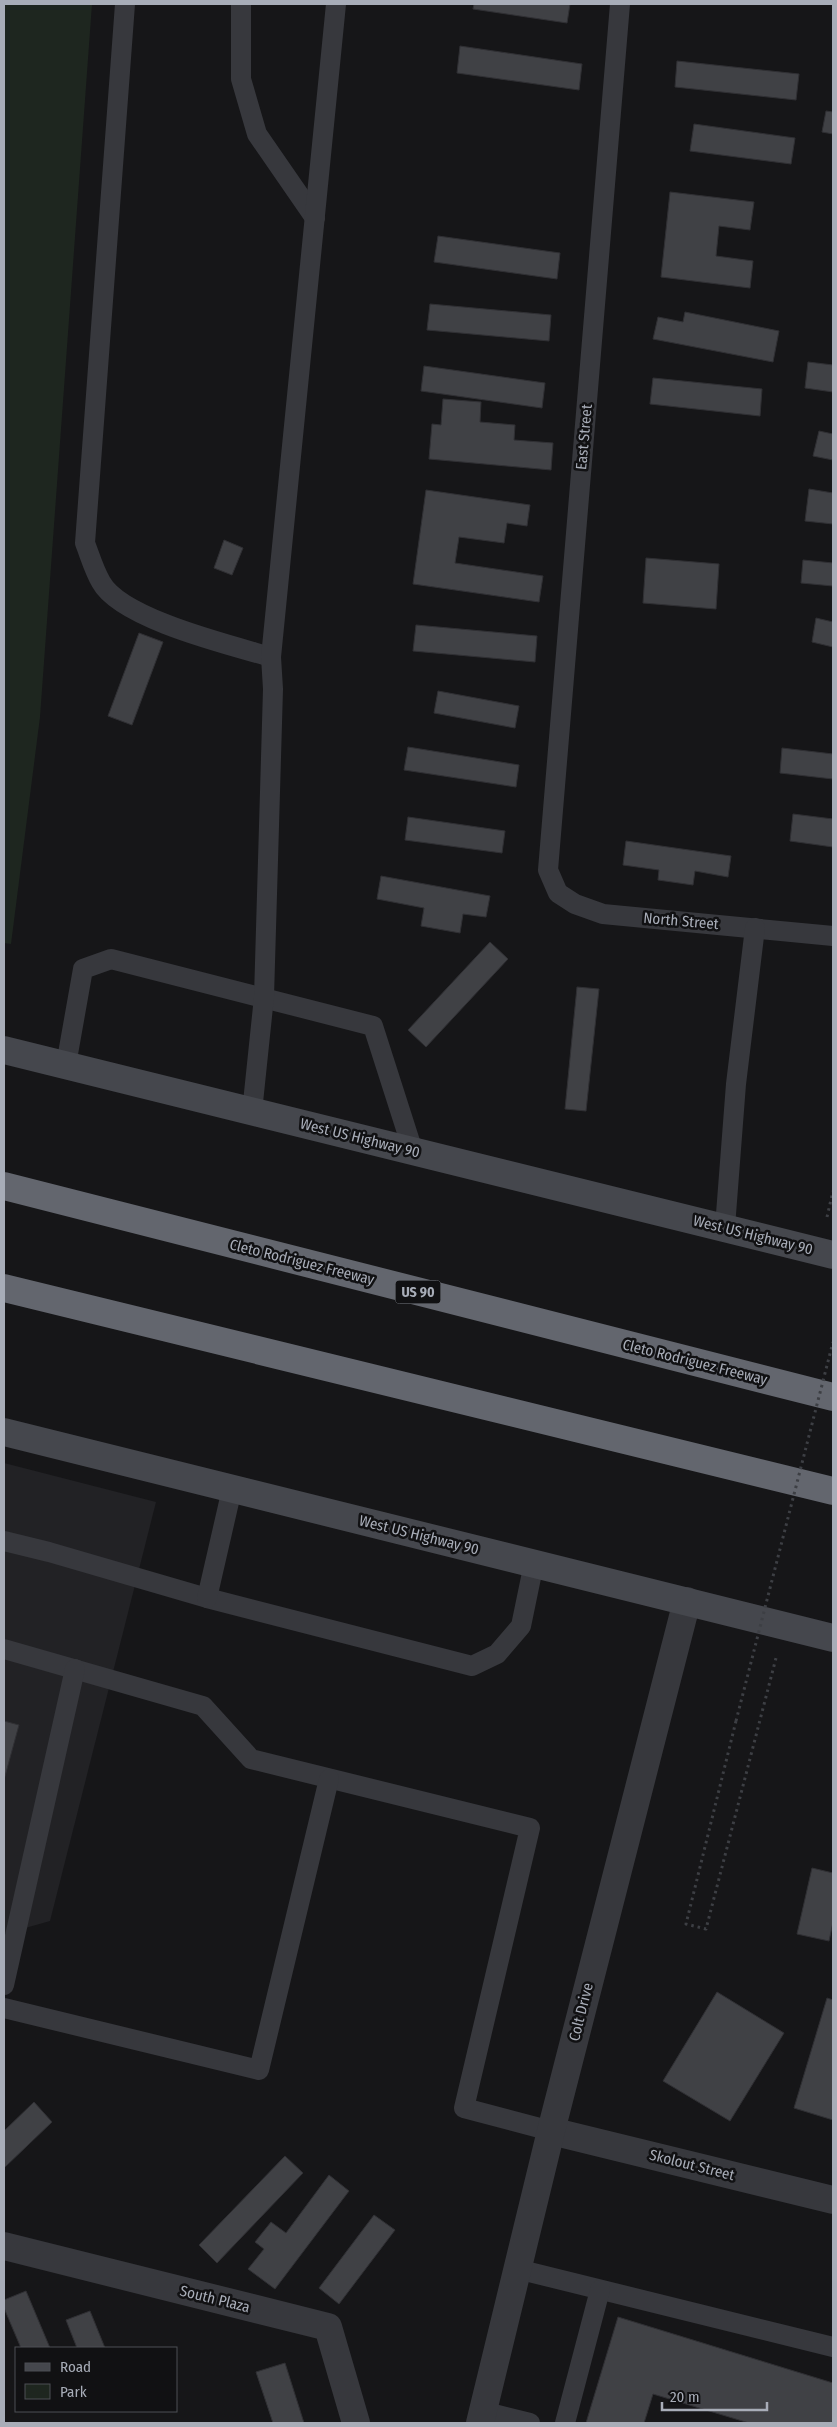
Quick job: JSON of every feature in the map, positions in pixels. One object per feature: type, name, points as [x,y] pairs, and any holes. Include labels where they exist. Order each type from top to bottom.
[{"type":"highway","name":"Cleto Rodriguez Freeway","points":[[4,1186],[833,1397]]},
{"type":"highway","points":[[4,1288],[833,1491]]},
{"type":"main road","name":"West US Highway 90","points":[[4,1050],[833,1255]]},
{"type":"main road","name":"West US Highway 90","points":[[4,1432],[833,1638]]},
{"type":"street","name":"Colt Drive","points":[[481,2417],[550,2131],[687,1601]]},
{"type":"street","name":"Skolout Street","points":[[550,2131],[833,2200]]},
{"type":"street","name":"South Plaza","points":[[4,2246],[328,2327],[356,2423]]},
{"type":"lane","points":[[125,4],[85,543],[101,584],[124,604],[169,627],[271,658]]},
{"type":"lane","points":[[241,4],[241,79],[257,134],[315,218]]},
{"type":"lane","points":[[252,1112],[264,997],[273,689],[271,658],[336,4]]},
{"type":"lane","name":"East Street","points":[[548,870],[620,4]]},
{"type":"lane","name":"North Street","points":[[548,870],[558,893],[575,904],[603,914],[833,936]]},
{"type":"lane","points":[[724,1227],[736,1084],[755,928]]},
{"type":"lane","points":[[66,1065],[83,969],[111,959],[373,1026],[413,1151]]},
{"type":"lane","points":[[208,1598],[232,1489]]},
{"type":"lane","points":[[4,1541],[208,1598],[472,1666],[497,1654],[522,1626],[534,1563]]},
{"type":"lane","points":[[4,1649],[203,1706],[251,1758],[530,1828],[464,2108],[550,2131]]},
{"type":"lane","points":[[4,1985],[75,1670]]},
{"type":"lane","points":[[4,2008],[259,2070],[329,1779]]},
{"type":"lane","points":[[517,2269],[833,2347]]},
{"type":"lane","points":[[565,2423],[600,2290]]},
{"type":"lane","points":[[481,2417],[530,2423]]},
{"type":"path","points":[[827,1217],[833,1192]]},
{"type":"path","points":[[776,1658],[706,1929],[686,1924],[833,1342]]},
{"type":"shaded area","points":[[4,1463],[156,1502],[50,1921],[4,1934]]},
{"type":"green space","points":[[4,4],[92,4],[40,717],[11,944],[4,943]]},
{"type":"building","points":[[474,4],[570,4],[567,23],[473,9]]},
{"type":"building","points":[[460,46],[582,64],[579,90],[457,73]]},
{"type":"building","points":[[677,61],[799,74],[796,100],[675,87]]},
{"type":"building","points":[[826,111],[833,112],[833,134],[822,132]]},
{"type":"building","points":[[694,124],[795,138],[791,164],[690,151]]},
{"type":"building","points":[[670,192],[754,202],[750,230],[719,226],[716,256],[753,261],[750,288],[661,277]]},
{"type":"building","points":[[438,236],[560,253],[557,279],[434,262]]},
{"type":"building","points":[[430,304],[551,315],[549,341],[427,330]]},
{"type":"building","points":[[685,312],[779,331],[773,362],[653,339],[658,317],[683,322]]},
{"type":"building","points":[[808,362],[833,365],[833,392],[805,388]]},
{"type":"building","points":[[424,366],[545,383],[542,408],[421,391]]},
{"type":"building","points":[[653,378],[762,389],[760,416],[650,404]]},
{"type":"building","points":[[443,399],[481,402],[480,422],[515,425],[514,440],[553,443],[551,470],[429,459],[432,424],[441,425]]},
{"type":"building","points":[[819,431],[833,434],[833,460],[813,456]]},
{"type":"building","points":[[809,489],[833,493],[833,524],[805,521]]},
{"type":"building","points":[[426,490],[530,505],[527,526],[507,523],[504,543],[459,537],[455,563],[543,576],[539,602],[413,584]]},
{"type":"building","points":[[224,540],[243,548],[232,575],[214,568]]},
{"type":"building","points":[[646,558],[719,564],[716,609],[643,603]]},
{"type":"building","points":[[803,560],[833,563],[833,586],[801,583]]},
{"type":"building","points":[[816,618],[833,622],[833,647],[812,642]]},
{"type":"building","points":[[416,625],[537,636],[535,662],[413,651]]},
{"type":"building","points":[[139,633],[163,642],[132,725],[108,716]]},
{"type":"building","points":[[438,691],[519,706],[515,728],[434,713]]},
{"type":"building","points":[[408,747],[519,765],[516,787],[404,770]]},
{"type":"building","points":[[782,748],[833,754],[833,779],[780,773]]},
{"type":"building","points":[[793,814],[833,819],[833,847],[790,841]]},
{"type":"building","points":[[408,817],[505,831],[502,853],[405,840]]},
{"type":"building","points":[[626,841],[731,856],[728,877],[695,871],[693,885],[658,880],[659,870],[623,865]]},
{"type":"building","points":[[381,876],[490,896],[486,917],[463,914],[460,933],[421,926],[424,908],[377,899]]},
{"type":"building","points":[[490,942],[508,959],[426,1047],[408,1030]]},
{"type":"building","points":[[577,987],[599,989],[586,1111],[565,1109]]},
{"type":"building","points":[[4,1721],[19,1725],[4,1780]]},
{"type":"building","points":[[812,1868],[833,1873],[833,1922],[829,1941],[797,1934]]},
{"type":"building","points":[[717,1992],[784,2033],[730,2121],[663,2081]]},
{"type":"building","points":[[827,1998],[833,2000],[833,2120],[794,2108]]},
{"type":"building","points":[[34,2102],[52,2122],[4,2168],[4,2131]]},
{"type":"building","points":[[285,2156],[303,2173],[217,2263],[199,2245]]},
{"type":"building","points":[[329,2175],[349,2191],[275,2289],[248,2269],[264,2249],[255,2242],[271,2222],[286,2233]]},
{"type":"building","points":[[374,2215],[395,2230],[339,2304],[319,2288]]},
{"type":"building","points":[[26,2291],[50,2347],[21,2347],[4,2308],[4,2300]]},
{"type":"building","points":[[90,2311],[105,2347],[77,2347],[66,2320]]},
{"type":"building","points":[[618,2317],[833,2383],[833,2423],[749,2423],[653,2394],[644,2423],[586,2423]]},
{"type":"building","points":[[285,2363],[304,2423],[273,2423],[256,2372]]}]
